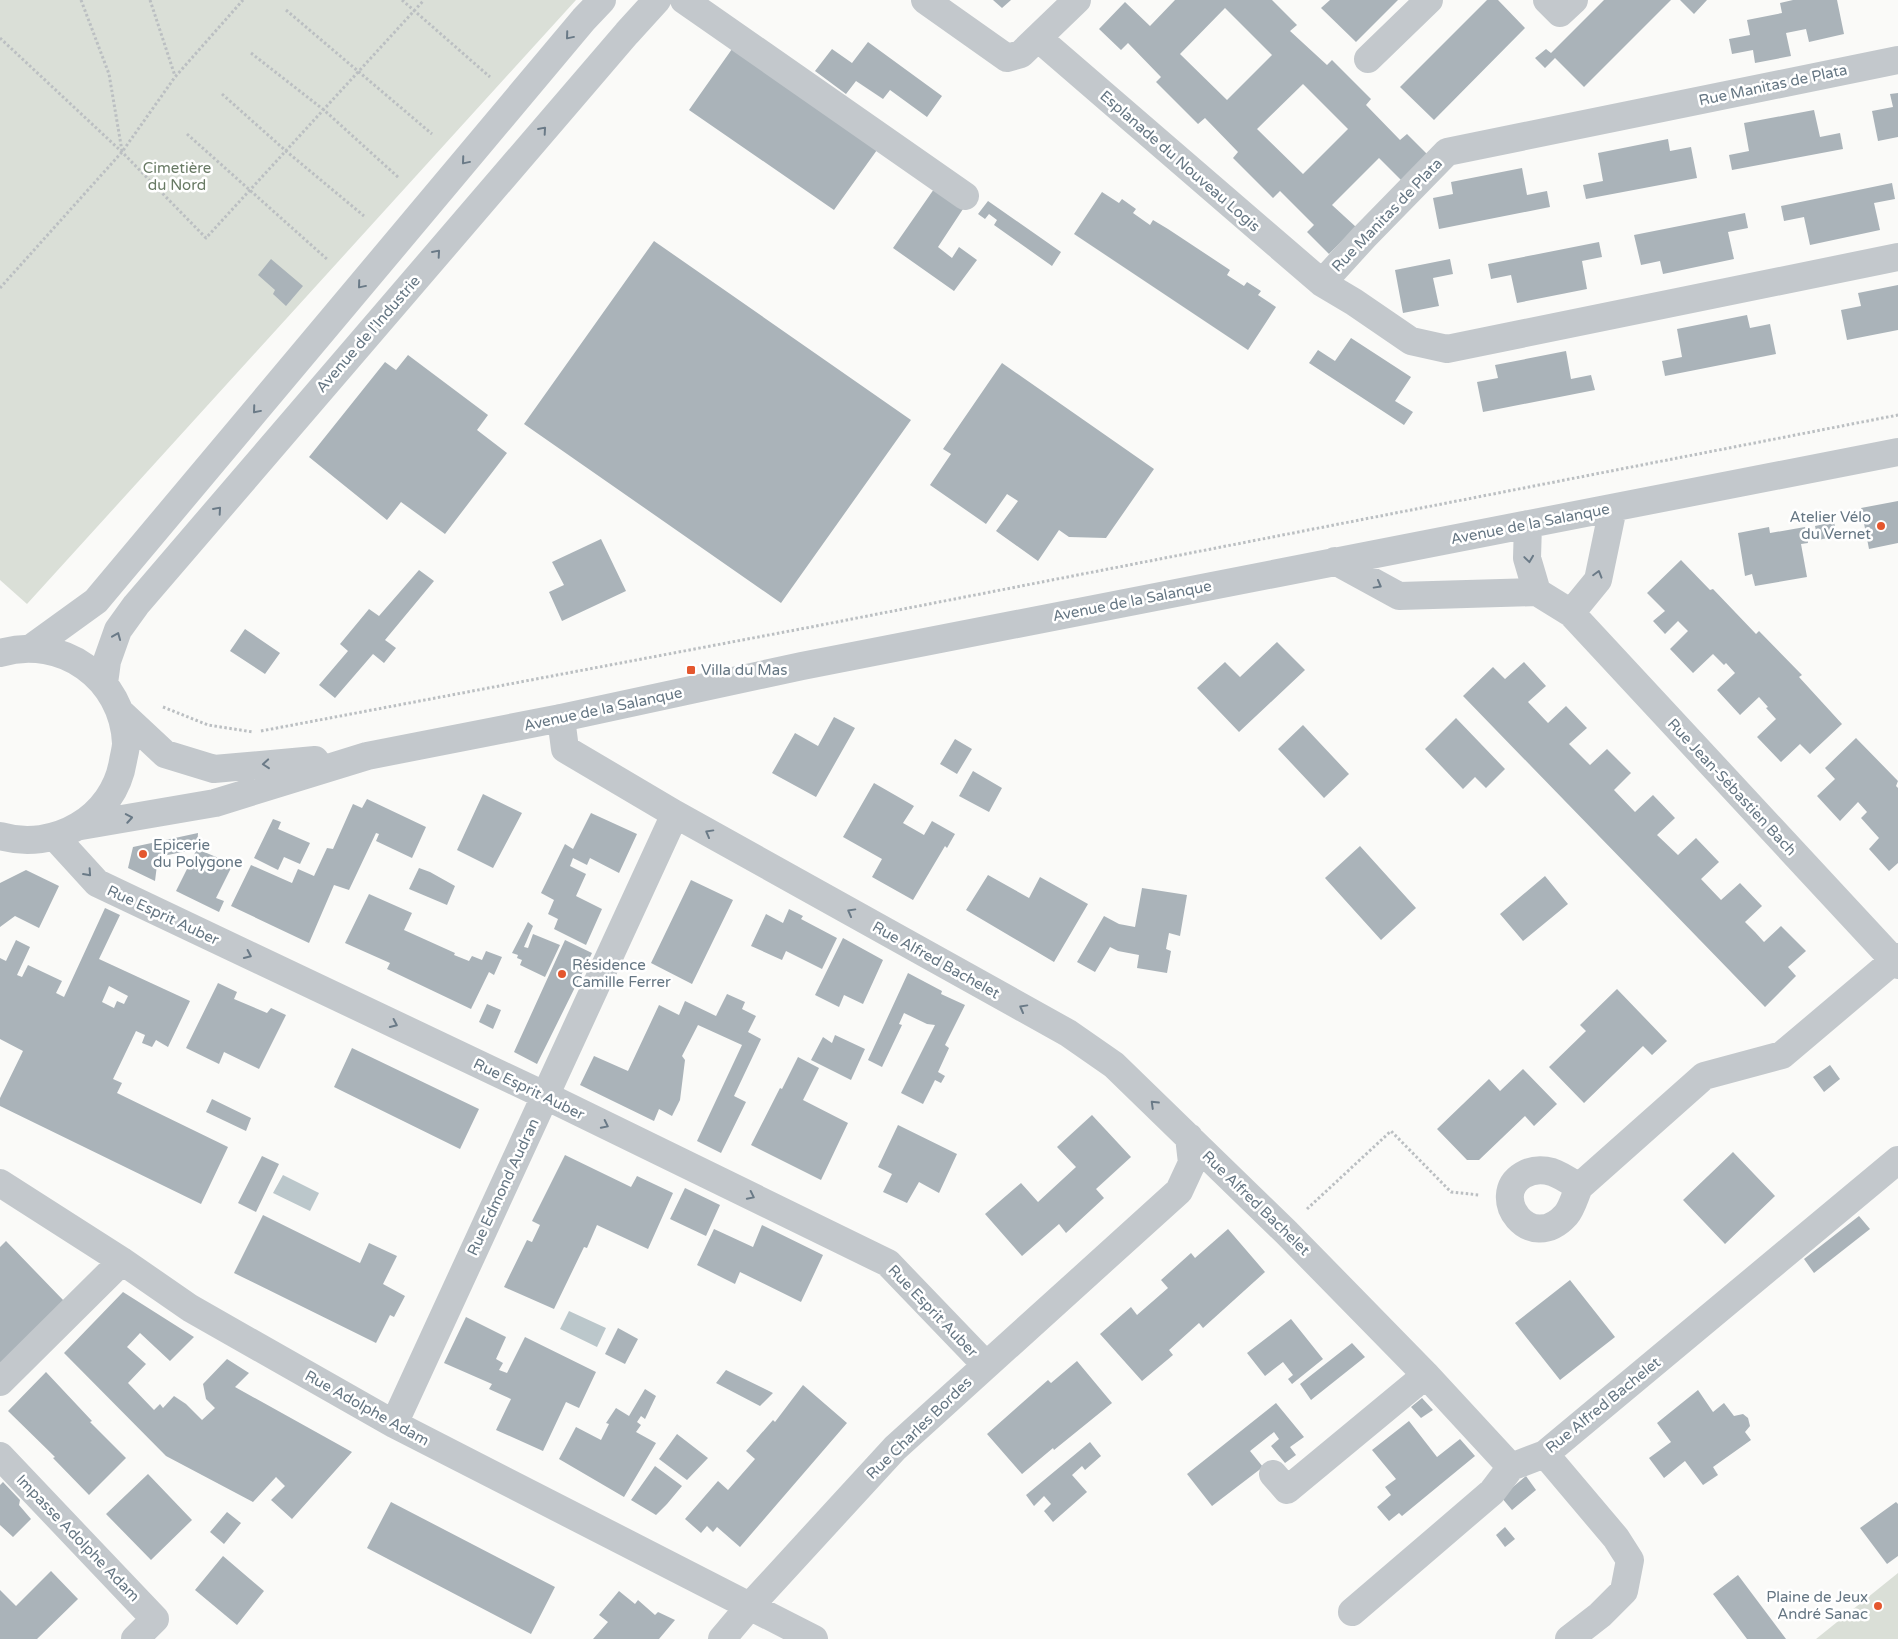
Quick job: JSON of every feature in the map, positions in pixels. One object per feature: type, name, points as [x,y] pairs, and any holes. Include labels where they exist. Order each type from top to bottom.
[{"type":"street","points":[[32,648],[96,601],[584,19],[602,0]]},
{"type":"street","name":"Avenue de l'Industrie","points":[[104,683],[107,661],[118,630],[136,605],[626,32],[658,0]]},
{"type":"street","points":[[684,0],[964,196]]},
{"type":"street","points":[[925,0],[1007,58],[1021,54],[1078,0]]},
{"type":"street","points":[[1368,59],[1429,0]]},
{"type":"street","points":[[1547,0],[1560,13],[1574,0]]},
{"type":"street","name":"Esplanade du Nouveau Logis","points":[[1038,38],[1322,284]]},
{"type":"street","name":"Rue Manitas de Plata","points":[[1898,60],[1447,152],[1364,237],[1322,284],[1354,302],[1411,341],[1448,349],[1898,257]]},
{"type":"street","points":[[494,126],[524,152]]},
{"type":"street","name":"Avenue de la Salanque","points":[[81,826],[215,803],[367,756],[561,718],[802,666],[1898,452]]},
{"type":"street","points":[[1571,613],[1598,580],[1613,508]]},
{"type":"street","points":[[1335,561],[1399,596],[1537,592],[1527,558],[1528,524]]},
{"type":"street","name":"Rue Jean-Sébastien Bach","points":[[1537,592],[1571,613],[1896,961]]},
{"type":"street","points":[[0,653],[32,648],[59,653],[84,665],[104,683],[120,712],[126,744],[121,776],[105,804],[81,826],[55,837],[35,841],[5,841]]},
{"type":"street","name":"Avenue de la Salanque","points":[[120,712],[166,754],[214,769],[367,756]]},
{"type":"street","name":"Rue Alfred Bachelet","points":[[561,718],[565,749],[675,814],[1068,1033],[1114,1065],[1286,1232],[1426,1375],[1511,1467],[1545,1454],[1898,1160]]},
{"type":"street","name":"Rue Edmond Audran","points":[[394,1424],[675,814]]},
{"type":"street","name":"Rue Esprit Auber","points":[[55,837],[97,883],[546,1096],[888,1263],[986,1366]]},
{"type":"street","points":[[1579,1187],[1553,1172],[1532,1169],[1518,1178],[1510,1193],[1513,1212],[1523,1225],[1541,1230],[1556,1224],[1567,1214],[1579,1187],[1704,1076],[1782,1054],[1896,961]]},
{"type":"street","name":"Rue Charles Bordes","points":[[722,1639],[895,1448],[1180,1191],[1192,1163],[1189,1137]]},
{"type":"street","name":"Rue Adolphe Adam","points":[[0,1183],[190,1308],[394,1424],[814,1639]]},
{"type":"street","points":[[0,1382],[122,1262]]},
{"type":"street","points":[[1273,1474],[1287,1490],[1426,1375]]},
{"type":"street","points":[[1545,1454],[1616,1538],[1630,1560],[1624,1591],[1600,1615],[1569,1639]]},
{"type":"street","name":"Impasse Adolphe Adam","points":[[0,1456],[155,1619],[135,1639]]},
{"type":"street","points":[[1352,1612],[1492,1492],[1511,1467]]},
{"type":"path","points":[[81,0],[109,74],[122,152]]},
{"type":"path","points":[[155,0],[150,2],[175,76]]},
{"type":"path","points":[[0,288],[122,152],[175,76],[242,0]]},
{"type":"path","points":[[402,0],[490,76]]},
{"type":"path","points":[[0,38],[122,152],[206,238],[424,0]]},
{"type":"path","points":[[286,10],[432,134]]},
{"type":"path","points":[[251,52],[324,110],[399,178]]},
{"type":"path","points":[[222,94],[286,151],[364,216]]},
{"type":"path","points":[[187,134],[328,260]]},
{"type":"path","points":[[156,704],[208,725],[254,732],[811,627],[1898,415]]},
{"type":"path","points":[[1286,1232],[1293,1223],[1391,1131],[1451,1192],[1511,1199]]},
{"type":"green space","name":"Cimetière du Nord","points":[[0,0],[576,0],[27,604],[0,580]]},
{"type":"green space","name":"Plaine de Jeux André Sanac","points":[[1898,1573],[1898,1639],[1816,1639]]},
{"type":"shaded area","points":[[283,1175],[319,1193],[310,1211],[273,1193]]},
{"type":"shaded area","points":[[569,1311],[606,1328],[597,1347],[560,1329]]},
{"type":"building","points":[[993,0],[1011,0],[1002,8]]},
{"type":"building","points":[[1175,0],[1272,0],[1297,25],[1290,31],[1327,65],[1332,60],[1371,99],[1366,105],[1400,140],[1407,134],[1428,155],[1402,181],[1379,158],[1332,205],[1356,227],[1329,254],[1307,232],[1314,225],[1280,191],[1273,198],[1233,158],[1238,152],[1205,118],[1198,124],[1156,82],[1161,77],[1128,43],[1121,50],[1099,29],[1125,2],[1150,26]],"holes":[[[1225,8],[1272,55],[1227,100],[1180,54]],[[1303,84],[1348,129],[1303,174],[1257,129]]]},
{"type":"building","points":[[1330,0],[1398,0],[1356,42],[1321,8]]},
{"type":"building","points":[[1487,0],[1498,0],[1525,28],[1434,120],[1400,87]]},
{"type":"building","points":[[1604,0],[1671,0],[1584,87],[1555,58],[1545,68],[1535,58],[1546,49],[1551,53]]},
{"type":"building","points":[[1680,0],[1707,0],[1694,14]]},
{"type":"building","points":[[1793,0],[1837,0],[1844,34],[1809,42],[1806,29],[1786,33],[1791,56],[1755,63],[1753,50],[1732,54],[1729,39],[1750,35],[1747,20],[1782,13],[1780,3]]},
{"type":"building","points":[[868,42],[942,96],[927,117],[890,90],[883,99],[856,81],[846,94],[815,71],[832,49],[852,63]]},
{"type":"building","points":[[732,49],[877,150],[834,210],[689,110]]},
{"type":"building","points":[[1898,93],[1898,137],[1878,141],[1872,111],[1893,107],[1890,94]]},
{"type":"building","points":[[1814,110],[1820,137],[1840,133],[1843,149],[1732,170],[1729,155],[1749,151],[1744,123]]},
{"type":"building","points":[[1668,139],[1670,151],[1691,147],[1697,178],[1586,199],[1583,185],[1603,181],[1598,153]]},
{"type":"building","points":[[1522,168],[1527,195],[1547,191],[1550,207],[1439,229],[1433,198],[1453,194],[1451,182]]},
{"type":"building","points":[[1892,183],[1895,199],[1874,203],[1880,230],[1810,245],[1804,217],[1784,221],[1781,206]]},
{"type":"building","points":[[934,189],[963,209],[938,247],[952,258],[959,247],[977,260],[954,291],[893,248]]},
{"type":"building","points":[[1102,192],[1119,203],[1122,199],[1136,209],[1133,213],[1150,225],[1153,220],[1168,229],[1230,270],[1227,275],[1244,286],[1247,282],[1261,291],[1258,295],[1276,307],[1248,350],[1074,234]]},
{"type":"building","points":[[988,201],[1061,252],[1052,266],[994,225],[997,220],[989,214],[985,219],[978,214]]},
{"type":"building","points":[[1745,213],[1748,228],[1728,232],[1734,259],[1663,274],[1660,261],[1641,265],[1634,235]]},
{"type":"building","points":[[654,241],[911,420],[781,603],[524,424]]},
{"type":"building","points":[[1599,242],[1602,257],[1582,261],[1587,289],[1517,303],[1511,275],[1491,279],[1488,264]]},
{"type":"building","points":[[271,259],[303,286],[286,306],[273,294],[275,290],[258,275]]},
{"type":"building","points":[[1450,259],[1453,274],[1433,278],[1439,306],[1403,313],[1395,270]]},
{"type":"building","points":[[1898,285],[1898,330],[1847,340],[1841,310],[1861,306],[1858,293]]},
{"type":"building","points":[[1747,315],[1750,328],[1770,324],[1776,354],[1665,376],[1662,361],[1682,357],[1677,329]]},
{"type":"building","points":[[1351,338],[1411,377],[1395,401],[1413,412],[1404,425],[1309,363],[1318,350],[1335,361]]},
{"type":"building","points":[[1566,351],[1571,379],[1591,375],[1595,390],[1483,412],[1477,382],[1498,378],[1495,365]]},
{"type":"building","points":[[408,355],[488,415],[477,430],[507,453],[445,534],[401,502],[387,520],[309,457],[385,362],[396,370]]},
{"type":"building","points":[[1002,363],[1154,469],[1106,538],[1069,537],[1059,530],[1038,561],[996,531],[1018,501],[1007,494],[986,524],[930,485],[951,454],[943,449]]},
{"type":"building","name":"Atelier Vélo du Vernet","points":[[1898,501],[1898,543],[1869,549],[1861,508]]},
{"type":"building","points":[[1834,522],[1837,536],[1818,540],[1815,526]]},
{"type":"building","points":[[1769,527],[1770,533],[1805,527],[1808,543],[1801,544],[1807,577],[1755,586],[1752,574],[1745,576],[1738,533]]},
{"type":"building","points":[[601,539],[626,591],[562,621],[549,592],[564,585],[552,562]]},
{"type":"building","points":[[1681,560],[1710,590],[1713,589],[1756,634],[1759,631],[1802,675],[1799,677],[1842,724],[1810,754],[1800,744],[1781,762],[1757,737],[1776,719],[1766,708],[1768,707],[1759,697],[1740,715],[1717,690],[1735,673],[1726,663],[1724,665],[1713,654],[1693,673],[1670,649],[1688,631],[1678,621],[1665,634],[1653,621],[1665,611],[1647,593]]},
{"type":"building","points":[[419,570],[434,581],[385,640],[396,648],[384,663],[373,654],[335,698],[319,685],[348,651],[340,644],[369,609],[379,616]]},
{"type":"building","points":[[245,629],[280,653],[265,674],[230,651]]},
{"type":"building","points":[[1277,642],[1305,670],[1239,732],[1197,688],[1225,662],[1240,677]]},
{"type":"building","points":[[1524,662],[1546,686],[1528,702],[1548,723],[1566,706],[1587,728],[1569,744],[1590,765],[1607,749],[1631,773],[1614,790],[1635,812],[1653,795],[1675,818],[1657,835],[1678,855],[1696,838],[1719,862],[1701,879],[1721,900],[1740,883],[1762,906],[1745,922],[1764,942],[1781,926],[1806,951],[1788,967],[1796,976],[1765,1007],[1463,696],[1493,667],[1505,679]]},
{"type":"building","points":[[834,717],[855,728],[816,797],[772,773],[795,733],[818,746]]},
{"type":"building","points":[[1456,718],[1505,769],[1486,788],[1475,777],[1463,789],[1425,749]]},
{"type":"building","points":[[1303,725],[1349,774],[1324,798],[1278,749]]},
{"type":"building","points":[[1856,738],[1898,781],[1896,786],[1898,788],[1898,863],[1889,871],[1869,849],[1879,838],[1861,818],[1867,812],[1858,802],[1840,821],[1817,796],[1835,779],[1825,768]]},
{"type":"building","points":[[955,739],[972,749],[957,774],[940,764]]},
{"type":"building","points":[[973,771],[1002,788],[989,812],[959,796]]},
{"type":"building","points":[[874,783],[914,806],[903,823],[924,835],[932,821],[955,834],[947,848],[945,846],[913,900],[872,877],[882,859],[843,837]]},
{"type":"building","points":[[483,794],[522,813],[493,868],[457,850]]},
{"type":"building","points":[[367,799],[426,827],[412,858],[376,841],[379,834],[376,833],[349,890],[334,885],[309,943],[231,906],[251,865],[292,883],[298,869],[314,876],[327,848],[333,849],[353,804],[362,808]]},
{"type":"building","points":[[591,813],[637,834],[619,873],[590,858],[587,865],[573,858],[570,866],[586,874],[576,896],[602,909],[586,945],[554,929],[558,919],[548,914],[554,900],[541,893],[565,844],[573,849]]},
{"type":"building","points":[[273,819],[281,822],[278,829],[310,843],[300,864],[284,857],[278,870],[254,858]]},
{"type":"building","points":[[198,833],[197,849],[158,857],[155,881],[128,868],[133,847]]},
{"type":"building","points":[[1360,846],[1416,908],[1381,940],[1325,878]]},
{"type":"building","points":[[197,849],[233,864],[216,898],[224,901],[219,912],[176,891]]},
{"type":"building","points":[[419,868],[455,886],[447,905],[409,889]]},
{"type":"building","points":[[26,870],[59,886],[39,928],[15,916],[0,927],[0,883]]},
{"type":"building","points":[[988,875],[1029,898],[1040,877],[1088,904],[1054,962],[966,910]]},
{"type":"building","points":[[1545,876],[1568,904],[1523,941],[1500,914]]},
{"type":"building","points":[[691,880],[733,900],[692,984],[651,963]]},
{"type":"building","points":[[1142,888],[1187,895],[1180,936],[1169,933],[1166,949],[1171,951],[1167,973],[1137,968],[1139,955],[1118,951],[1110,947],[1095,972],[1077,962],[1104,916],[1119,924],[1135,927]]},
{"type":"building","points":[[369,894],[412,913],[404,930],[455,953],[454,955],[469,961],[472,956],[482,960],[486,951],[502,957],[494,975],[489,972],[471,1009],[387,969],[390,963],[345,943]]},
{"type":"building","points":[[105,908],[120,915],[99,959],[190,1001],[168,1047],[156,1040],[152,1047],[142,1043],[145,1035],[136,1031],[113,1079],[122,1083],[117,1093],[228,1147],[201,1204],[0,1106],[0,1098],[23,1051],[0,1039],[0,958],[6,961],[16,940],[30,947],[17,975],[22,977],[28,965],[62,981],[56,993],[64,997]],"holes":[[[109,986],[128,996],[124,1004],[117,1001],[114,1008],[102,1002]]]},
{"type":"building","points":[[789,909],[803,916],[801,919],[837,938],[822,969],[786,951],[782,960],[751,946],[766,914],[783,923]]},
{"type":"building","points":[[528,922],[533,926],[524,947],[528,948],[533,934],[560,945],[545,977],[520,965],[522,960],[517,958],[518,955],[512,953]]},
{"type":"building","points":[[843,938],[883,960],[863,1004],[844,995],[839,1007],[815,995]]},
{"type":"building","points":[[565,940],[592,953],[537,1064],[514,1052]]},
{"type":"building","points":[[908,973],[942,991],[941,994],[965,1005],[945,1045],[949,1048],[938,1072],[945,1076],[941,1083],[935,1080],[923,1104],[901,1093],[935,1025],[927,1024],[904,1013],[899,1024],[902,1025],[882,1067],[868,1060]]},
{"type":"building","points":[[218,983],[237,992],[234,999],[267,1013],[271,1008],[286,1015],[259,1069],[224,1052],[219,1064],[186,1048]]},
{"type":"building","points":[[1617,989],[1667,1041],[1652,1055],[1643,1046],[1584,1103],[1549,1067],[1586,1031],[1580,1025]]},
{"type":"building","points":[[727,994],[745,1002],[742,1009],[756,1016],[748,1032],[761,1039],[734,1096],[746,1102],[721,1153],[697,1141],[742,1045],[698,1025],[682,1056],[685,1060],[680,1100],[672,1116],[659,1109],[654,1121],[580,1085],[594,1056],[628,1071],[659,1005],[679,1015],[685,1001],[716,1016]]},
{"type":"building","points":[[487,1004],[501,1010],[493,1029],[479,1022]]},
{"type":"building","points":[[835,1035],[865,1049],[851,1080],[811,1060],[823,1037],[832,1043]]},
{"type":"building","points":[[352,1048],[479,1109],[460,1149],[334,1087]]},
{"type":"building","points":[[798,1057],[819,1068],[803,1100],[848,1123],[821,1180],[751,1145]]},
{"type":"building","points":[[1830,1065],[1840,1079],[1824,1092],[1813,1077]]},
{"type":"building","points":[[1523,1069],[1557,1104],[1534,1126],[1525,1116],[1479,1160],[1467,1160],[1437,1129],[1489,1079],[1500,1091]]},
{"type":"building","points":[[212,1099],[251,1118],[246,1131],[206,1112]]},
{"type":"building","points":[[1092,1115],[1131,1157],[1096,1189],[1104,1198],[1066,1233],[1059,1224],[1022,1256],[985,1214],[1021,1183],[1038,1202],[1076,1167],[1057,1147]]},
{"type":"building","points":[[898,1125],[957,1154],[939,1193],[919,1182],[907,1203],[883,1192],[892,1174],[878,1167]]},
{"type":"building","points":[[1733,1152],[1775,1196],[1725,1244],[1683,1200]]},
{"type":"building","points":[[565,1155],[631,1187],[637,1176],[673,1193],[648,1249],[597,1225],[587,1248],[584,1247],[554,1309],[504,1287],[527,1240],[532,1242],[540,1225],[532,1221]]},
{"type":"building","points":[[262,1156],[279,1164],[256,1212],[238,1203]]},
{"type":"building","points":[[685,1188],[720,1205],[706,1236],[670,1219]]},
{"type":"building","points":[[263,1215],[360,1263],[369,1243],[397,1256],[383,1284],[405,1296],[394,1317],[390,1315],[376,1343],[234,1273]]},
{"type":"building","points":[[1859,1216],[1870,1229],[1814,1273],[1804,1259]]},
{"type":"building","points":[[762,1225],[823,1255],[801,1302],[740,1272],[735,1284],[697,1265],[714,1229],[753,1247]]},
{"type":"building","points":[[1228,1229],[1265,1272],[1203,1328],[1199,1323],[1169,1350],[1173,1355],[1142,1381],[1100,1334],[1131,1307],[1137,1315],[1168,1288],[1161,1280],[1191,1253],[1195,1258]]},
{"type":"building","points":[[6,1241],[64,1301],[0,1366],[0,1247]]},
{"type":"building","points":[[1570,1280],[1615,1337],[1560,1380],[1515,1323]]},
{"type":"building","points":[[123,1292],[194,1337],[170,1361],[140,1333],[127,1347],[146,1364],[128,1383],[154,1410],[160,1404],[163,1408],[174,1396],[186,1404],[202,1420],[215,1408],[206,1399],[203,1384],[227,1359],[249,1373],[235,1387],[352,1452],[292,1519],[271,1500],[285,1486],[276,1477],[253,1502],[166,1456],[64,1353]]},
{"type":"building","points":[[466,1317],[506,1337],[496,1359],[503,1363],[499,1370],[507,1373],[525,1337],[596,1372],[579,1408],[566,1402],[543,1451],[496,1430],[511,1399],[489,1389],[492,1384],[444,1363]]},
{"type":"building","points":[[1291,1319],[1323,1359],[1292,1384],[1288,1379],[1293,1375],[1283,1362],[1265,1376],[1247,1353]]},
{"type":"building","points":[[618,1328],[638,1339],[625,1364],[605,1354]]},
{"type":"building","points":[[1352,1343],[1365,1357],[1311,1400],[1300,1384]]},
{"type":"building","points":[[1077,1361],[1112,1403],[1022,1474],[987,1434],[1048,1380],[1051,1383]]},
{"type":"building","points":[[726,1370],[773,1393],[760,1406],[716,1383]]},
{"type":"building","points":[[46,1372],[92,1421],[90,1422],[126,1458],[89,1495],[53,1458],[55,1457],[8,1411]]},
{"type":"building","points":[[803,1385],[847,1423],[740,1547],[717,1527],[713,1532],[707,1526],[701,1533],[685,1519],[718,1481],[728,1490],[755,1459],[746,1451],[773,1420],[775,1422]]},
{"type":"building","points":[[645,1389],[656,1396],[645,1419],[641,1416],[637,1422],[641,1425],[636,1432],[656,1443],[624,1497],[559,1459],[576,1427],[601,1440],[609,1424],[606,1423],[616,1408],[629,1416]]},
{"type":"building","points":[[1698,1390],[1713,1412],[1724,1403],[1734,1416],[1743,1414],[1748,1418],[1750,1426],[1745,1432],[1751,1440],[1713,1467],[1718,1475],[1703,1485],[1685,1461],[1664,1478],[1649,1458],[1671,1442],[1657,1423]]},
{"type":"building","points":[[1422,1398],[1433,1410],[1421,1418],[1411,1407]]},
{"type":"building","points":[[1276,1403],[1304,1437],[1290,1447],[1296,1455],[1285,1463],[1271,1446],[1279,1439],[1274,1432],[1250,1451],[1263,1467],[1212,1506],[1187,1474]]},
{"type":"building","points":[[1409,1421],[1437,1457],[1460,1439],[1475,1456],[1402,1516],[1399,1513],[1389,1521],[1377,1507],[1391,1495],[1385,1487],[1396,1479],[1372,1450]]},
{"type":"building","points":[[677,1434],[708,1458],[687,1480],[659,1459]]},
{"type":"building","points":[[1090,1442],[1101,1456],[1085,1470],[1082,1466],[1072,1475],[1087,1492],[1053,1522],[1044,1511],[1051,1504],[1044,1496],[1034,1506],[1026,1495]]},
{"type":"building","points":[[655,1466],[682,1486],[656,1515],[631,1500]]},
{"type":"building","points":[[148,1474],[192,1520],[151,1560],[106,1514]]},
{"type":"building","points":[[1526,1476],[1536,1490],[1512,1510],[1501,1497]]},
{"type":"building","points":[[3,1482],[20,1500],[19,1505],[31,1519],[13,1537],[0,1525],[0,1485]]},
{"type":"building","points":[[391,1502],[555,1587],[531,1634],[367,1548]]},
{"type":"building","points":[[1896,1502],[1898,1504],[1898,1556],[1887,1564],[1860,1528]]},
{"type":"building","points":[[227,1512],[241,1523],[224,1544],[210,1532]]},
{"type":"building","points":[[1505,1527],[1515,1539],[1505,1547],[1496,1535]]},
{"type":"building","points":[[223,1556],[264,1591],[237,1625],[195,1590]]},
{"type":"building","points":[[51,1571],[78,1599],[37,1639],[0,1639],[0,1590],[16,1606]]},
{"type":"building","points":[[1738,1575],[1786,1639],[1747,1639],[1713,1594]]},
{"type":"building","points":[[619,1591],[635,1604],[638,1600],[655,1615],[658,1612],[675,1620],[659,1639],[593,1639],[608,1622],[599,1615]]},
{"type":"place","name":"Atelier Vélo du Vernet","points":[[1881,526]]},
{"type":"place","name":"Villa du Mas","points":[[691,670]]},
{"type":"place","name":"Epicerie du Polygone","points":[[143,854]]},
{"type":"place","name":"Résidence Camille Ferrer","points":[[562,974]]},
{"type":"place","name":"Plaine de Jeux André Sanac","points":[[1878,1606]]}]
